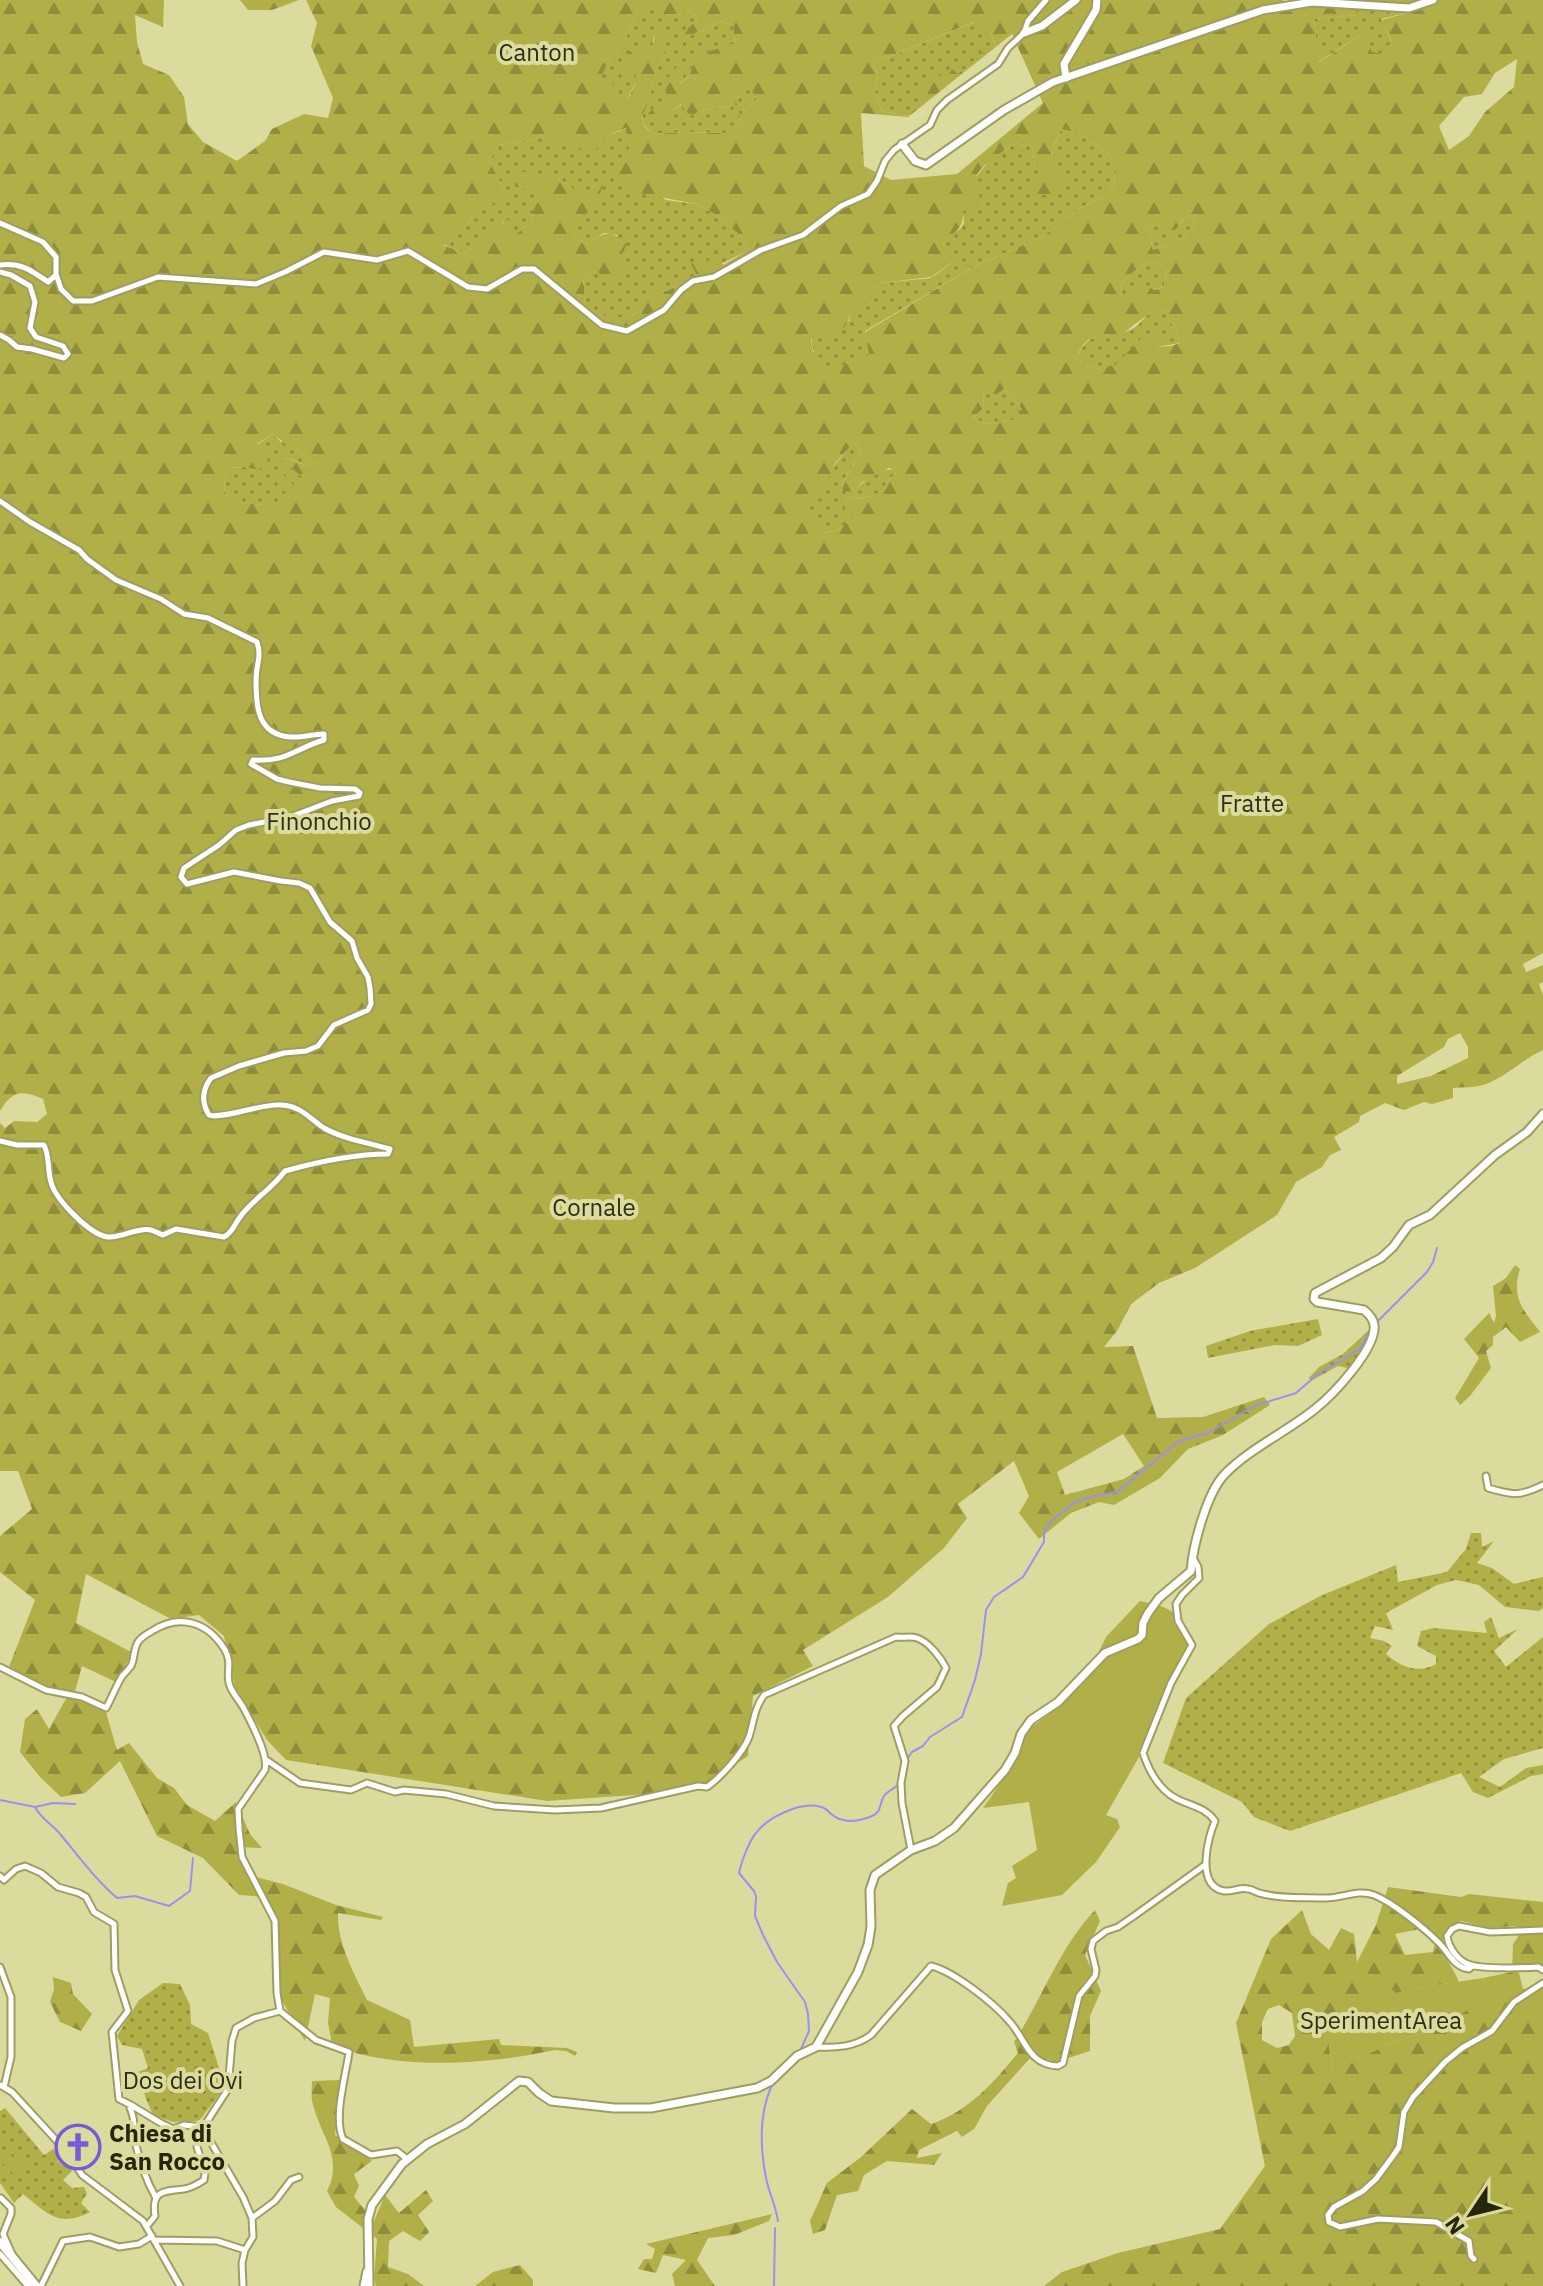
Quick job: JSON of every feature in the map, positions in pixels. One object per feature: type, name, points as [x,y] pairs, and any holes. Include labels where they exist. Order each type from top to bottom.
[{"type":"main road","points":[[0,2242],[38,2286]]},
{"type":"street","points":[[1024,33],[1028,21],[1046,0]]},
{"type":"street","points":[[0,223],[43,242],[56,257],[56,274],[61,289],[73,301],[92,301],[158,277],[256,284],[324,252],[377,260],[408,251],[468,287],[487,289],[522,269],[534,269],[602,325],[627,331],[664,310],[693,281],[714,277],[761,250],[803,235],[841,206],[868,194],[885,161],[902,144],[930,125],[937,110],[947,100],[992,70],[1024,33],[1042,26],[1076,0]]},
{"type":"street","points":[[1066,78],[1064,64],[1096,10],[1097,0]]},
{"type":"street","points":[[902,144],[915,161],[926,165],[1038,89],[1263,10],[1312,2],[1409,8],[1433,0]]},
{"type":"street","points":[[0,265],[12,263],[24,266],[48,282],[56,274]]},
{"type":"street","points":[[0,272],[30,286],[35,302],[30,328],[36,337],[63,346],[68,354],[64,358],[17,347],[0,335]]},
{"type":"street","points":[[0,501],[79,550],[116,580],[161,599],[184,614],[208,618],[257,642],[261,653],[256,704],[264,726],[287,737],[324,734],[324,740],[278,760],[253,760],[251,764],[289,782],[320,788],[355,789],[360,793],[359,796],[332,801],[290,817],[236,830],[184,868],[181,877],[187,884],[234,872],[299,883],[310,888],[330,922],[352,941],[370,988],[371,1004],[368,1010],[334,1025],[318,1046],[239,1066],[211,1078],[202,1094],[209,1115],[216,1117],[279,1104],[307,1113],[324,1128],[390,1149],[388,1154],[332,1160],[285,1171],[274,1186],[238,1220],[231,1233],[224,1237],[176,1229],[163,1235],[151,1230],[113,1237],[101,1236],[87,1227],[64,1203],[50,1181],[44,1145],[17,1145],[0,1141]]},
{"type":"street","points":[[816,2047],[858,1972],[868,1945],[872,1911],[870,1890],[875,1875],[911,1850],[935,1841],[954,1828],[1005,1770],[1021,1734],[1031,1720],[1058,1702],[1105,1653],[1142,1635],[1148,1613],[1170,1587],[1191,1571],[1192,1557],[1211,1493],[1224,1474],[1319,1406],[1367,1350],[1374,1328],[1369,1314],[1317,1302],[1315,1293],[1381,1258],[1393,1247],[1402,1231],[1430,1215],[1495,1155],[1527,1132],[1543,1114]]},
{"type":"street","points":[[1486,1476],[1488,1488],[1503,1494],[1524,1493],[1543,1485]]},
{"type":"street","points":[[1192,1557],[1198,1567],[1199,1578],[1176,1604],[1178,1621],[1192,1645],[1167,1691],[1143,1753],[1150,1771],[1169,1794],[1209,1812],[1215,1821],[1206,1846],[1205,1865],[1211,1882],[1221,1890],[1247,1888],[1259,1893],[1296,1897],[1372,1894],[1392,1905],[1433,1938],[1458,1965],[1469,1969],[1472,1966],[1538,1967],[1543,1970]]},
{"type":"street","points":[[0,1667],[46,1690],[82,1697],[106,1708],[131,1666],[139,1639],[162,1625],[173,1621],[193,1622],[206,1629],[226,1652],[230,1668],[229,1686],[264,1751],[265,1770],[238,1809],[239,1828],[242,1857],[275,1921],[280,2011],[316,2040],[349,2052],[339,2131],[343,2139],[371,2155],[397,2151],[407,2159]]},
{"type":"street","points":[[265,1759],[300,1783],[311,1785],[351,1790],[367,1783],[395,1792],[446,1794],[509,1808],[601,1808],[698,1786],[707,1787],[715,1782],[747,1742],[756,1705],[764,1695],[896,1637],[913,1637],[941,1658],[946,1668],[937,1687],[894,1726],[905,1761],[901,1783],[902,1803],[911,1850]]},
{"type":"street","points":[[366,2286],[369,2266],[367,2228],[372,2205],[407,2159],[427,2144],[465,2124],[519,2081],[528,2082],[551,2101],[614,2108],[651,2108],[757,2088],[771,2081],[797,2056],[816,2047],[847,2046],[862,2041],[880,2026],[931,1966],[965,1983],[1009,2020],[1033,2057],[1058,2066],[1063,2063],[1079,1996],[1095,1976],[1091,1949],[1093,1941],[1118,1927],[1205,1865]]},
{"type":"street","points":[[0,1876],[4,1880],[16,1869],[25,1866],[41,1873],[58,1887],[86,1897],[94,1912],[114,1924],[115,1970],[128,2011],[112,2032],[119,2099],[173,2129],[184,2125],[202,2127]]},
{"type":"street","points":[[1472,1966],[1458,1958],[1447,1941],[1452,1929],[1459,1926],[1490,1932],[1543,1930]]},
{"type":"street","points":[[0,1967],[11,1997],[11,2057],[2,2086],[68,2153],[82,2175],[147,2226],[180,2286]]},
{"type":"street","points":[[1474,2259],[1469,2241],[1436,2222],[1378,2219],[1340,2227],[1329,2222],[1328,2215],[1334,2207],[1363,2191],[1376,2179],[1399,2147],[1404,2112],[1413,2097],[1445,2062],[1492,2031],[1514,2002],[1543,1983]]},
{"type":"street","points":[[147,2226],[155,2216],[156,2198],[165,2190],[195,2186],[204,2180],[197,2137],[228,2089],[236,2028],[254,2018],[280,2011]]},
{"type":"street","points":[[131,2105],[138,2155],[156,2198]]},
{"type":"street","points":[[202,2127],[252,2218],[253,2237],[242,2263],[243,2286]]},
{"type":"street","points":[[252,2218],[275,2201],[291,2180],[299,2177]]},
{"type":"street","points":[[0,2196],[11,2208],[3,2234],[13,2259]]},
{"type":"street","points":[[38,2286],[63,2241],[90,2237],[119,2247],[153,2238],[217,2241],[245,2250]]},
{"type":"street","points":[[0,2254],[28,2286]]},
{"type":"green space","name":"Finonchio","points":[[0,0],[164,0],[163,27],[135,15],[143,64],[169,75],[184,97],[188,124],[203,142],[237,161],[265,141],[272,129],[304,114],[328,118],[333,98],[311,46],[317,23],[306,0],[1283,0],[1286,5],[1298,0],[1352,0],[1358,15],[1314,19],[1319,62],[1364,33],[1372,52],[1382,54],[1392,41],[1381,20],[1430,7],[1427,0],[1543,0],[1543,953],[1523,964],[1526,972],[1543,965],[1543,982],[1539,984],[1543,995],[1543,1050],[1486,1084],[1453,1088],[1453,1098],[1432,1104],[1424,1102],[1404,1110],[1385,1103],[1360,1116],[1359,1122],[1334,1137],[1341,1150],[1330,1155],[1322,1167],[1296,1182],[1277,1215],[1195,1268],[1159,1283],[1131,1304],[1117,1331],[1104,1347],[1133,1346],[1157,1418],[1203,1417],[1264,1397],[1270,1405],[1223,1435],[1188,1449],[1160,1478],[1114,1505],[1099,1502],[1071,1513],[1039,1539],[1019,1513],[1029,1496],[1014,1461],[958,1504],[967,1518],[944,1548],[888,1597],[803,1650],[813,1666],[753,1696],[748,1756],[708,1783],[649,1794],[547,1801],[286,1760],[267,1740],[235,1687],[224,1636],[199,1615],[171,1619],[86,1574],[76,1623],[133,1653],[116,1682],[82,1666],[73,1699],[105,1709],[117,1750],[129,1743],[157,1778],[174,1788],[187,1805],[215,1821],[236,1802],[250,1834],[262,1848],[238,1847],[252,1876],[283,1884],[336,1905],[383,1917],[381,1920],[338,1913],[340,1936],[367,2000],[410,2020],[414,2047],[499,2039],[501,2045],[567,2048],[577,2052],[575,2056],[555,2050],[485,2061],[438,2063],[364,2055],[332,2045],[328,2023],[330,1998],[315,1994],[305,2041],[280,1997],[277,1918],[264,1897],[239,1895],[203,1858],[157,1836],[120,1761],[85,1793],[61,1797],[20,1752],[25,1719],[37,1709],[49,1729],[67,1697],[7,1672],[35,1600],[0,1572],[0,1536],[32,1509],[18,1471],[0,1471],[0,1123],[5,1128],[14,1121],[37,1122],[47,1114],[43,1099],[23,1093],[9,1099],[0,1111]],"holes":[[[645,8],[673,15],[692,10],[698,19],[676,39],[678,50],[687,37],[722,21],[733,26],[735,43],[701,54],[689,76],[680,84],[687,67],[678,66],[663,83],[668,99],[658,103],[646,116],[659,122],[681,104],[690,116],[700,111],[737,105],[739,94],[749,87],[757,99],[739,111],[741,122],[729,133],[653,134],[644,126],[642,115],[665,55],[663,32],[657,26],[652,49],[633,50],[622,59],[618,72],[625,80],[636,70],[636,82],[629,97],[619,92],[611,81],[599,81],[608,62],[625,41],[633,19]],[[974,22],[989,30],[995,43],[958,74],[951,68],[922,88],[918,107],[908,116],[882,111],[875,93],[878,76],[873,63]],[[1012,34],[1043,103],[957,174],[891,180],[864,166],[861,113],[908,117]],[[1517,59],[1514,87],[1485,112],[1469,136],[1449,150],[1439,126],[1464,97],[1482,94],[1495,73]],[[626,128],[630,152],[618,162],[613,179],[628,191],[696,204],[713,213],[741,236],[747,251],[723,265],[715,252],[707,262],[698,258],[691,264],[697,275],[667,291],[653,289],[631,317],[607,317],[584,308],[583,277],[596,271],[609,280],[622,273],[621,256],[627,244],[611,234],[602,235],[586,244],[574,236],[599,195],[604,180],[593,186],[586,197],[558,179],[519,171],[511,181],[516,187],[537,192],[531,222],[516,234],[504,234],[515,217],[508,220],[465,253],[443,245],[461,233],[475,213],[499,203],[504,189],[489,161],[499,145],[542,138],[578,147],[591,154],[613,133]],[[1061,129],[1078,133],[1109,154],[1116,170],[1109,194],[1080,208],[1042,237],[973,267],[865,332],[869,355],[859,362],[822,369],[811,340],[823,327],[826,334],[843,328],[850,312],[881,283],[931,277],[953,262],[943,245],[960,227],[963,211],[983,201],[974,184],[984,166],[1016,143],[1032,147],[1035,165],[1043,171],[1033,185],[1035,195],[1052,195],[1063,182],[1053,161],[1053,151]],[[1190,215],[1196,223],[1184,238],[1153,250],[1148,229],[1153,226],[1175,230]],[[1159,261],[1166,274],[1164,287],[1154,290],[1145,284],[1122,296],[1120,285],[1142,266]],[[1162,309],[1176,330],[1180,343],[1157,347],[1158,335],[1141,339],[1115,365],[1096,369],[1076,359],[1090,339],[1114,339],[1144,317]],[[1004,389],[1022,409],[1014,420],[986,424],[973,417],[983,409],[984,392],[993,397]],[[273,434],[288,446],[296,442],[300,453],[318,466],[279,458],[306,480],[306,489],[297,489],[283,474],[277,484],[289,496],[273,503],[249,503],[225,494],[224,478],[229,468],[258,470],[268,464],[267,451],[257,444]],[[855,443],[861,449],[841,486],[844,491],[854,492],[862,482],[889,468],[898,471],[883,490],[864,498],[851,497],[845,503],[845,512],[852,517],[849,521],[839,529],[822,533],[822,522],[805,512],[812,502],[824,497],[837,461]],[[1460,1033],[1468,1047],[1468,1058],[1431,1076],[1397,1084],[1397,1076],[1444,1047],[1448,1039]],[[1123,1434],[1144,1466],[1124,1479],[1065,1495],[1057,1472]]]},
{"type":"green space","points":[[240,0],[299,0],[272,10],[248,10]]},
{"type":"green space","points":[[1352,0],[1427,0],[1431,7],[1381,19],[1392,42],[1382,54],[1372,53],[1364,33],[1318,62],[1314,19],[1357,15]]},
{"type":"green space","points":[[645,7],[673,15],[692,10],[698,19],[688,29],[679,49],[687,37],[722,21],[733,26],[735,44],[702,54],[689,76],[668,99],[659,121],[682,104],[690,115],[737,105],[739,94],[749,86],[757,99],[739,111],[741,122],[729,133],[653,134],[644,125],[642,114],[665,55],[654,35],[652,50],[626,79],[636,69],[636,82],[628,97],[598,82],[608,62],[625,41],[633,19]]},
{"type":"green space","points":[[975,22],[989,30],[995,44],[908,116],[882,111],[875,93],[878,76],[873,63]]},
{"type":"green space","points":[[627,128],[630,152],[618,162],[666,200],[696,204],[713,213],[741,236],[747,251],[667,291],[653,290],[631,317],[607,317],[584,308],[583,277],[596,271],[618,235],[604,233],[586,244],[574,236],[604,181],[593,186],[587,198],[558,179],[516,187],[538,191],[531,222],[516,234],[502,234],[504,221],[492,234],[465,253],[442,244],[461,233],[475,213],[504,189],[489,161],[499,145],[542,138],[579,147]]},
{"type":"green space","points":[[1061,129],[1078,133],[1109,154],[1116,169],[1109,194],[1080,208],[1042,237],[973,267],[865,331],[869,355],[859,363],[822,370],[813,347],[814,334],[849,321],[850,312],[881,283],[931,278],[952,263],[943,245],[964,223],[963,211],[974,179],[991,159],[1016,143],[1032,147],[1035,165],[1053,164],[1053,150]]},
{"type":"green space","points":[[1190,215],[1196,223],[1184,238],[1153,250],[1148,229],[1181,223]]},
{"type":"green space","points":[[1159,261],[1166,274],[1164,287],[1122,297],[1120,285],[1129,276],[1142,266]]},
{"type":"green space","points":[[1162,309],[1176,330],[1180,343],[1157,347],[1115,366],[1096,369],[1076,359],[1093,338],[1130,330],[1151,313]]},
{"type":"green space","points":[[1004,389],[1022,409],[1014,420],[986,424],[973,417],[983,409],[984,391]]},
{"type":"green space","points":[[273,434],[281,442],[296,441],[300,453],[319,467],[281,458],[306,480],[306,490],[298,489],[280,501],[262,505],[225,494],[224,478],[229,468],[258,470],[257,445]]},
{"type":"green space","points":[[855,443],[861,449],[841,486],[854,492],[874,475],[886,470],[899,470],[886,483],[884,490],[864,498],[851,497],[845,503],[845,512],[853,517],[850,521],[839,529],[821,533],[815,519],[805,512],[834,467]]},
{"type":"green space","points":[[1515,1265],[1520,1269],[1517,1288],[1520,1303],[1540,1332],[1520,1342],[1506,1327],[1493,1337],[1493,1345],[1486,1351],[1491,1368],[1460,1405],[1455,1398],[1479,1358],[1464,1339],[1489,1313],[1494,1323],[1493,1286],[1506,1278]]},
{"type":"green space","points":[[1318,1319],[1322,1335],[1298,1346],[1275,1345],[1208,1358],[1206,1346],[1250,1331]]},
{"type":"green space","points":[[1369,1330],[1371,1333],[1366,1348],[1348,1368],[1338,1366],[1311,1381],[1309,1378],[1319,1367],[1343,1354]]},
{"type":"green space","points":[[1471,1533],[1481,1533],[1482,1547],[1494,1541],[1477,1563],[1492,1568],[1514,1584],[1543,1577],[1543,1608],[1539,1611],[1505,1607],[1479,1585],[1456,1580],[1437,1585],[1386,1613],[1393,1630],[1375,1626],[1370,1638],[1392,1646],[1386,1654],[1404,1666],[1416,1669],[1436,1664],[1436,1656],[1417,1646],[1421,1631],[1433,1628],[1487,1633],[1484,1622],[1491,1617],[1499,1638],[1518,1629],[1494,1651],[1506,1667],[1543,1637],[1543,1748],[1504,1759],[1479,1777],[1500,1787],[1526,1768],[1543,1765],[1543,1774],[1531,1776],[1488,1798],[1473,1792],[1461,1773],[1290,1831],[1254,1817],[1242,1802],[1163,1763],[1186,1698],[1269,1624],[1320,1596],[1396,1565],[1398,1582],[1447,1572],[1466,1549]]},
{"type":"green space","points":[[1140,1601],[1172,1612],[1191,1640],[1139,1757],[1106,1815],[1117,1819],[1120,1827],[1096,1862],[1062,1895],[1002,1906],[1008,1883],[1016,1878],[1012,1866],[1037,1850],[1029,1802],[983,1808],[1012,1767],[1029,1729],[1083,1684],[1106,1637]]},
{"type":"green space","points":[[1388,1887],[1461,1897],[1469,1894],[1543,1902],[1543,1965],[1517,1965],[1523,1989],[1543,1987],[1543,2286],[1044,2286],[1062,2272],[1118,2253],[1220,2229],[1265,2166],[1236,2023],[1271,1939],[1302,1910],[1311,1934],[1329,1950],[1341,1928],[1354,1934],[1357,1962],[1376,1925]],"holes":[[[1462,1921],[1490,1928],[1515,1926],[1518,1937],[1513,1944],[1512,1972],[1483,1978],[1493,1996],[1427,2031],[1384,2046],[1333,2072],[1329,2045],[1387,1985],[1395,1994],[1459,1982],[1443,1948],[1445,1933],[1450,1925]],[[1425,1928],[1436,1937],[1433,1952],[1405,1955],[1395,1934]],[[1279,2005],[1292,2013],[1295,2036],[1289,2045],[1277,2048],[1262,2040],[1262,2022],[1268,2009]]]},
{"type":"green space","points":[[1095,1910],[1100,1921],[1085,1955],[1101,1991],[1090,2016],[1090,2051],[1056,2062],[1032,2056],[987,2106],[974,2129],[962,2137],[957,2131],[919,2150],[917,2158],[942,2153],[934,2165],[887,2161],[864,2175],[858,2191],[837,2195],[825,2230],[813,2234],[810,2221],[827,2183],[861,2157],[912,2109],[931,2124],[945,2118],[969,2104],[1009,2064],[1018,2053],[1014,2042],[1061,1957]]},
{"type":"green space","points":[[53,1977],[71,1983],[73,1994],[92,2014],[81,2031],[60,2022],[50,2002],[54,1989]]},
{"type":"green space","name":"SperimentArea","points":[[1483,1978],[1494,1997],[1427,2031],[1384,2046],[1333,2073],[1329,2045],[1322,2030],[1387,1985],[1396,1993]]},
{"type":"green space","name":"Dos dei Ovi","points":[[163,1983],[180,1984],[190,2005],[191,2024],[208,2033],[225,2087],[199,2121],[173,2122],[153,2115],[138,2072],[148,2068],[142,2049],[122,2045],[117,2036],[139,2000]]},
{"type":"green space","points":[[341,2080],[335,2135],[372,2161],[354,2174],[359,2186],[354,2197],[374,2221],[385,2195],[399,2213],[426,2190],[433,2201],[418,2215],[429,2232],[420,2241],[403,2231],[389,2241],[388,2267],[408,2274],[424,2286],[376,2286],[377,2239],[336,2207],[327,2191],[332,2178],[332,2156],[315,2112],[312,2081]]},
{"type":"green space","points":[[5,2108],[44,2155],[53,2149],[59,2155],[58,2161],[68,2166],[72,2171],[63,2180],[72,2188],[84,2187],[87,2194],[81,2203],[90,2212],[62,2219],[47,2213],[23,2194],[14,2203],[0,2183],[0,2111]]},
{"type":"green space","points":[[6,2152],[23,2164],[19,2173],[13,2173],[1,2162],[0,2157]]},
{"type":"green space","points":[[772,2214],[769,2221],[734,2235],[708,2238],[697,2260],[715,2286],[675,2286],[672,2274],[686,2260],[663,2255],[656,2273],[638,2269],[644,2259],[652,2259],[655,2249],[646,2244]]},
{"type":"green space","points":[[520,2265],[533,2280],[533,2286],[475,2286],[493,2272]]},
{"type":"waterway","points":[[1377,1322],[1427,1272],[1437,1248]]},
{"type":"waterway","points":[[907,1759],[930,1737],[962,1717],[981,1654],[986,1610],[994,1597],[1023,1577],[1044,1542],[1044,1532],[1050,1522],[1075,1502],[1117,1492],[1179,1441],[1208,1433],[1254,1406],[1296,1393],[1318,1374],[1360,1349],[1368,1333]]},
{"type":"waterway","points":[[801,2049],[809,2031],[805,2002],[777,1962],[763,1935],[755,1916],[756,1896],[739,1873],[743,1858],[761,1827],[786,1812],[813,1806],[824,1808],[840,1819],[861,1820],[877,1812],[885,1794],[898,1785]]},
{"type":"waterway","points":[[0,1800],[35,1807],[53,1803],[75,1804]]},
{"type":"waterway","points":[[35,1807],[117,1898],[135,1896],[169,1906],[190,1891],[193,1858]]},
{"type":"waterway","points":[[772,2085],[765,2107],[762,2142],[766,2178],[778,2221]]},
{"type":"waterway","points":[[774,2286],[775,2228]]},
{"type":"place","name":"Chiesa di San Rocco","points":[[78,2147]]},
{"type":"park label","name":"Canton","points":[[537,52]]},
{"type":"park label","name":"Fratte","points":[[1252,803]]},
{"type":"park label","name":"Cornale","points":[[594,1207]]}]
